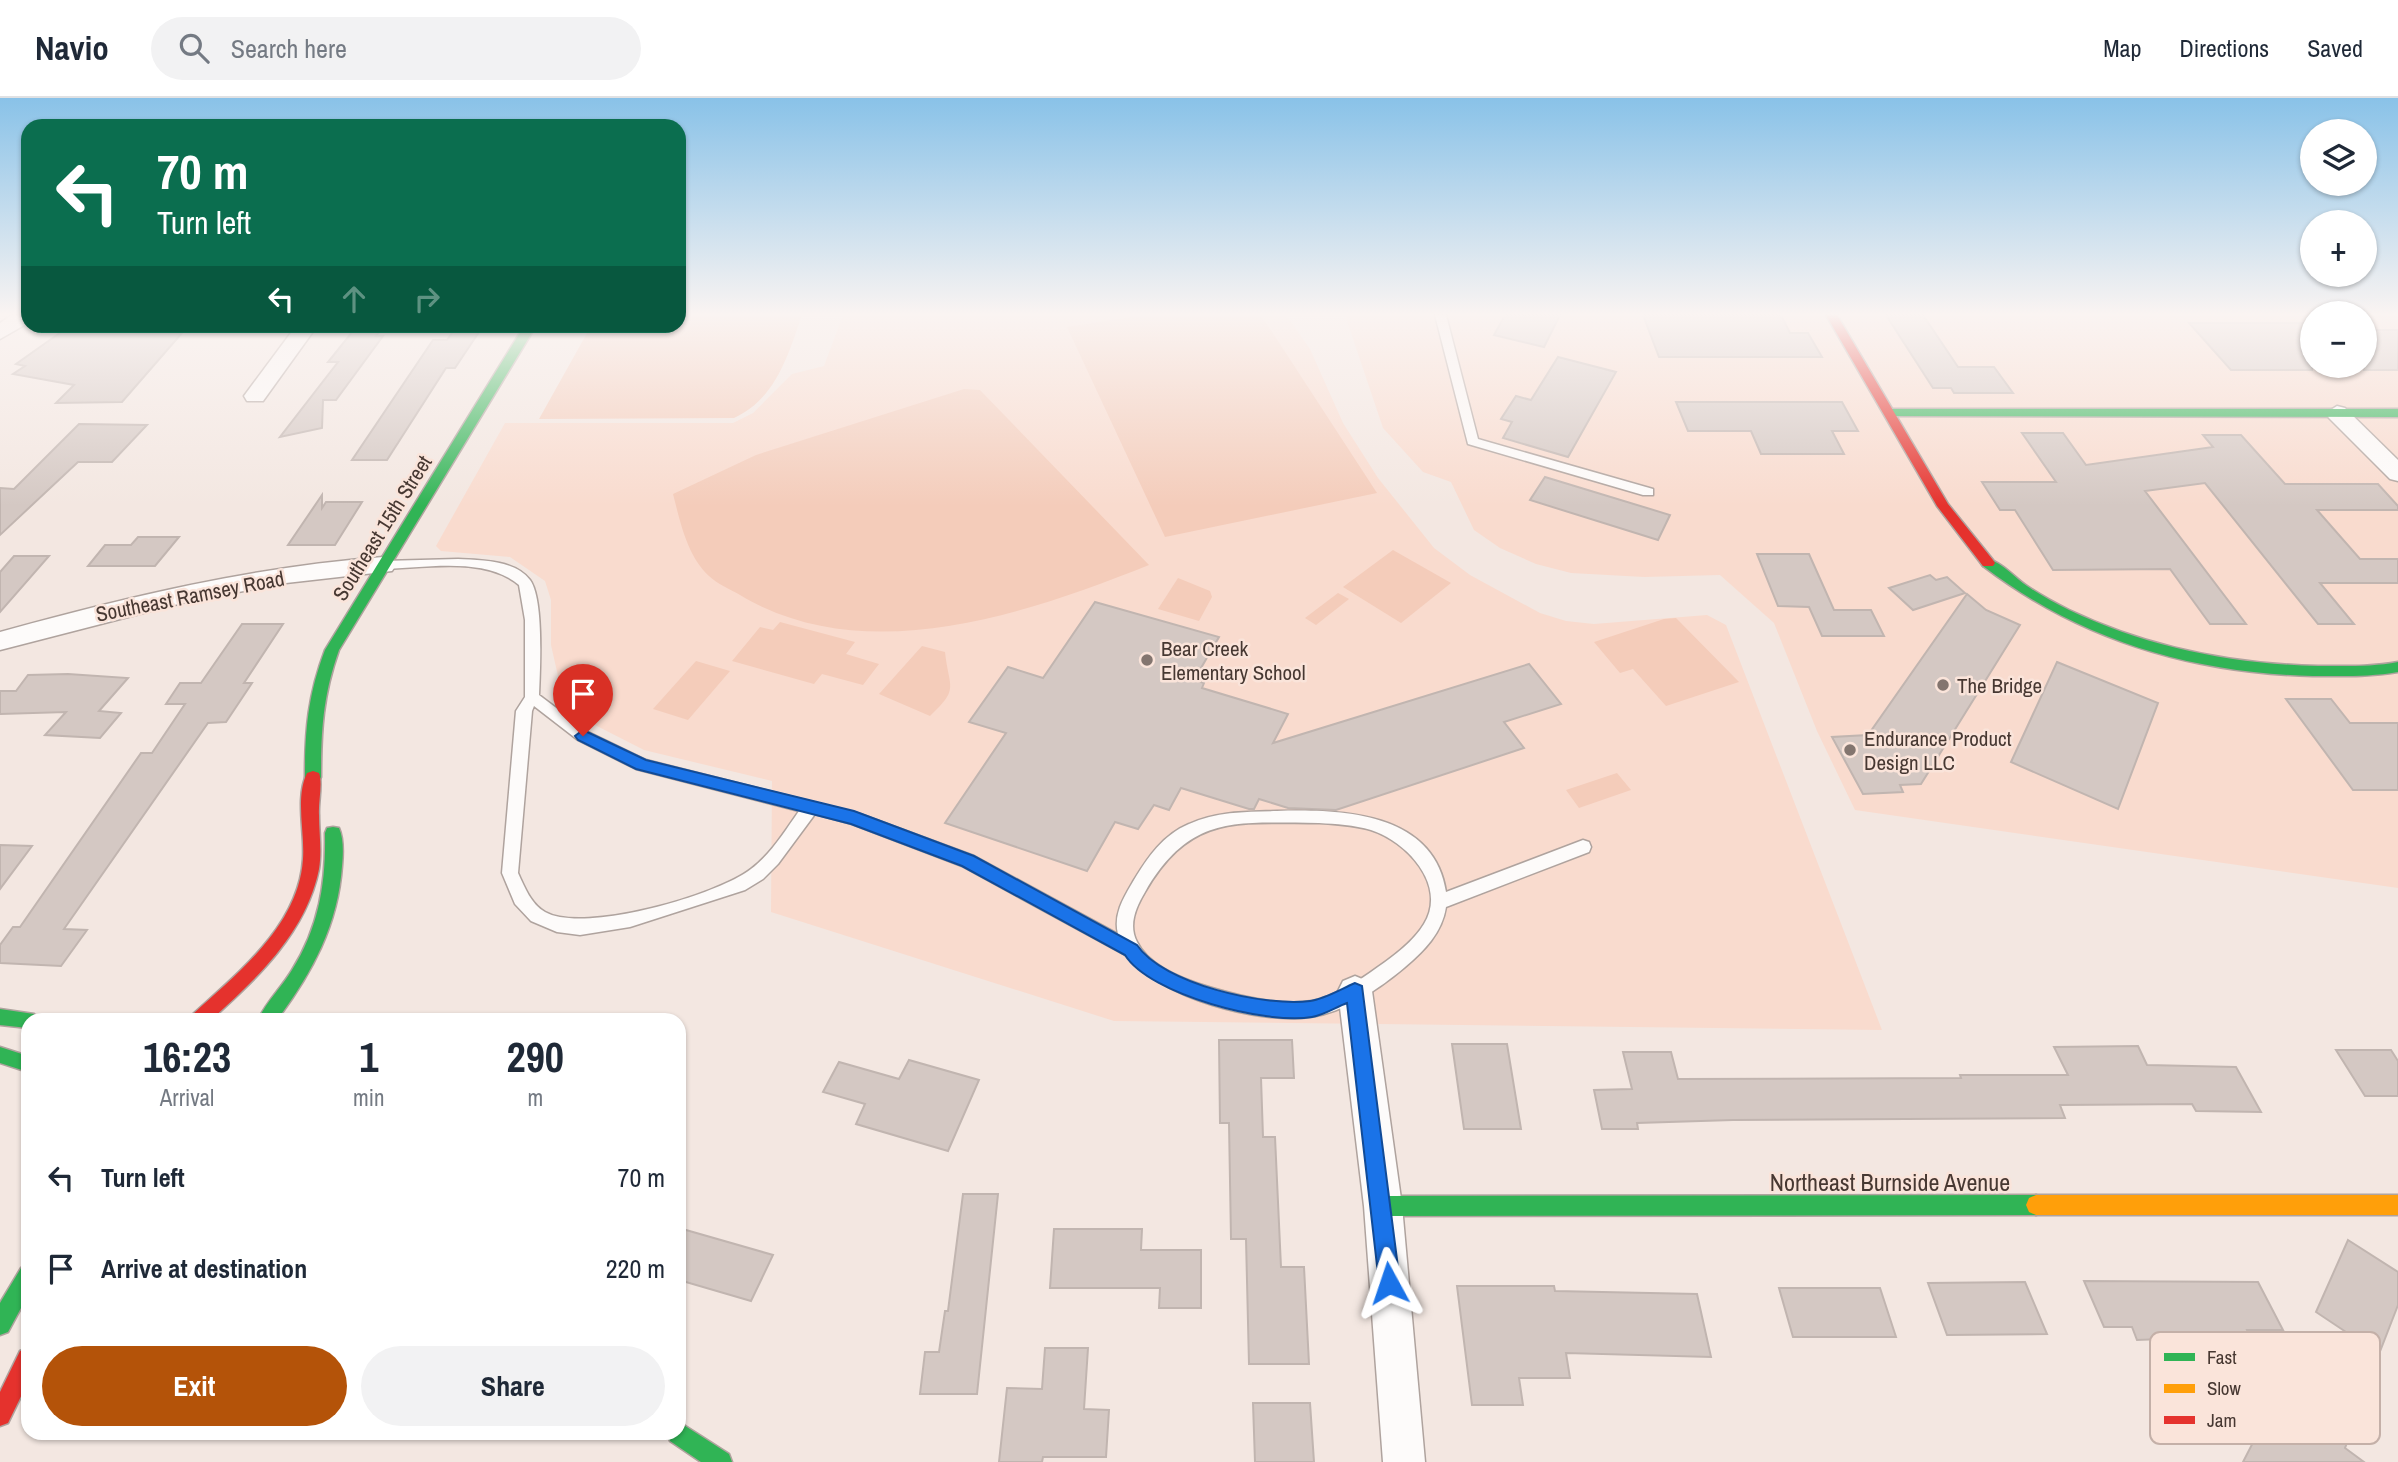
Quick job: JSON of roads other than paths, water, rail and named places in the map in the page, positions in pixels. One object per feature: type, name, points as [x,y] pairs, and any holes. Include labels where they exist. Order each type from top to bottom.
[{"type":"street","points":[[255,396],[268,379]]},
{"type":"street","name":"Southeast 15th Street","points":[[206,1013],[249,973],[288,924],[304,890],[311,866],[308,801],[315,768],[313,726],[320,683],[332,650],[498,379]]},
{"type":"street","points":[[1870,379],[1946,511],[1988,563],[2040,600],[2109,634],[2162,653],[2231,668],[2318,672],[2398,667]]},
{"type":"street","points":[[1891,413],[2398,413]]},
{"type":"street","points":[[2337,413],[2398,474]]},
{"type":"street","name":"Southeast Ramsey Road","points":[[0,641],[122,606],[216,587],[349,567],[383,565]]},
{"type":"street","name":"Southeast 15th Street","points":[[315,768],[329,795]]},
{"type":"street","points":[[272,1013],[294,979],[331,904],[336,862],[332,822]]},
{"type":"street","points":[[1355,991],[1383,1206],[1404,1462]]},
{"type":"street","points":[[0,1017],[21,1019]]},
{"type":"street","points":[[0,1055],[21,1062]]},
{"type":"street","name":"Northeast Burnside Avenue","points":[[1383,1206],[2398,1205]]},
{"type":"street","points":[[0,1324],[21,1287]]},
{"type":"street","points":[[0,1415],[21,1373]]},
{"type":"street","points":[[686,1438],[721,1462]]},
{"type":"lane","points":[[1456,379],[1472,441],[1648,492]]},
{"type":"lane","points":[[383,565],[485,565],[514,573],[527,585],[531,609],[532,697],[524,711],[510,873],[516,896],[532,914],[556,925],[587,929],[621,924],[744,883],[772,859],[811,807]]},
{"type":"lane","points":[[532,697],[583,736],[642,765],[854,818],[968,861],[1131,950]]},
{"type":"lane","points":[[1235,818],[1365,820],[1391,829],[1413,844],[1429,863],[1438,885],[1438,903],[1430,930],[1413,948],[1355,991],[1313,1009],[1274,1010],[1241,1006],[1156,974],[1138,961],[1131,950],[1124,924],[1129,906],[1156,858],[1170,841],[1189,829],[1211,821],[1235,818]]},
{"type":"lane","points":[[1438,903],[1583,847]]},
{"type":"place","name":"Bear Creek Elementary School","points":[[1147,660]]},
{"type":"place","name":"The Bridge","points":[[1943,685]]},
{"type":"place","name":"Endurance Product Design LLC","points":[[1850,750]]}]
